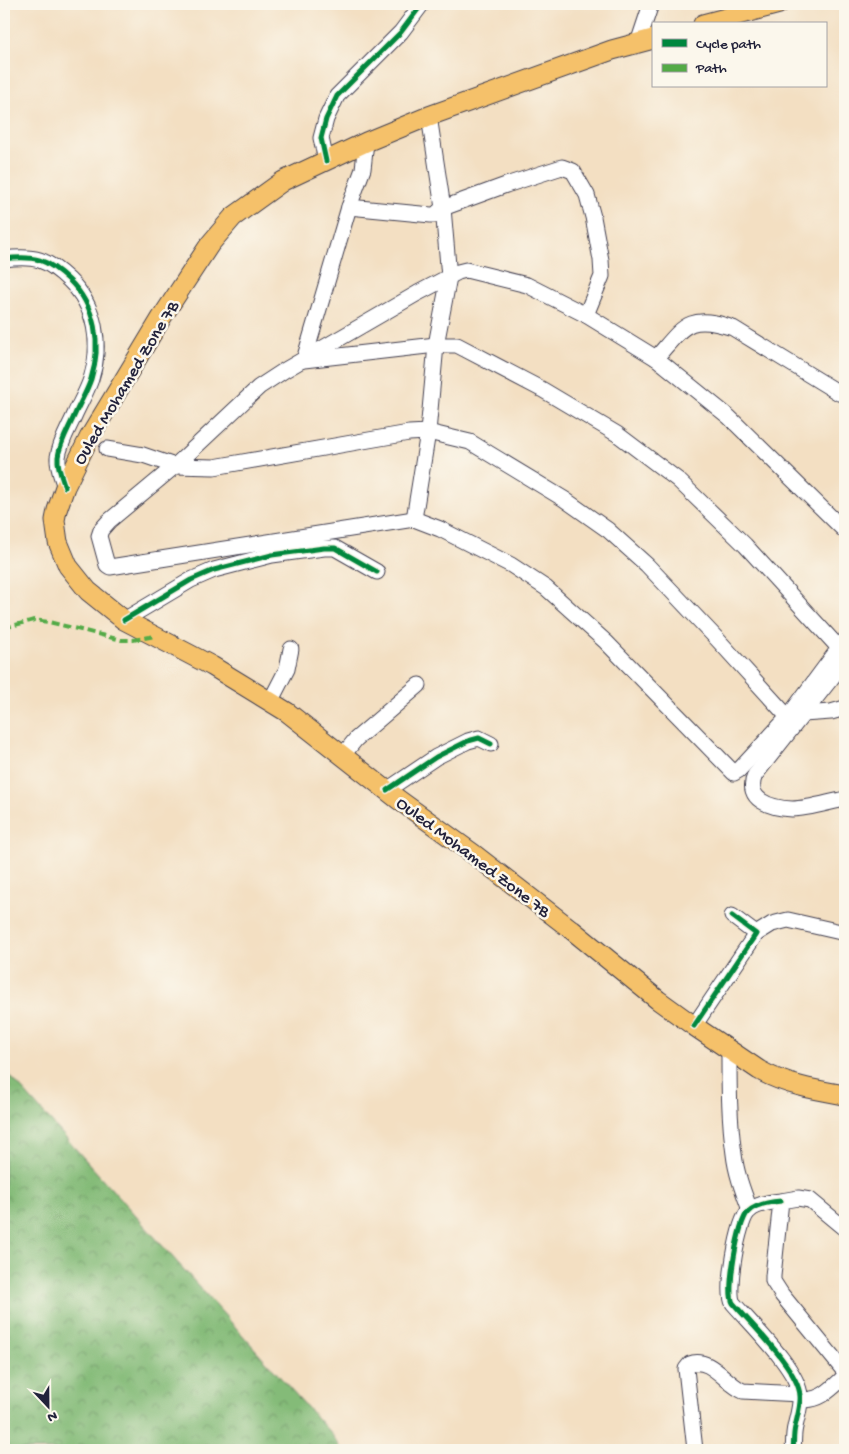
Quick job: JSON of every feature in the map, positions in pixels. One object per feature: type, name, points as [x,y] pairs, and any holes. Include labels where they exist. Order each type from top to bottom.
[{"type":"main road","points":[[711,22],[779,4]]},
{"type":"main road","name":"Ouled Mohamed Zone 7B","points":[[645,41],[612,50],[429,116],[366,142],[283,181],[233,217],[210,244],[162,317],[89,438],[65,487],[55,520],[58,542],[68,566],[88,591],[124,620],[212,666],[270,702],[475,854],[694,1026],[768,1075],[808,1088],[845,1096]]},
{"type":"street","points":[[326,161],[321,138],[326,119],[337,96],[401,32],[422,4]]},
{"type":"street","points":[[645,41],[651,4]]},
{"type":"street","points":[[414,519],[428,432],[436,345],[449,277],[443,208],[429,116]]},
{"type":"street","points":[[304,360],[363,169],[366,142]]},
{"type":"street","points":[[350,207],[435,215],[443,208],[506,185],[562,168],[573,171],[587,195],[601,260],[602,276],[586,314]]},
{"type":"street","points":[[4,258],[36,258],[47,262],[74,285],[84,299],[93,320],[97,354],[90,380],[62,442],[58,458],[65,487]]},
{"type":"street","points":[[845,531],[729,417],[656,358],[586,314],[527,285],[466,270],[449,277],[285,370],[259,387],[175,466],[134,499],[101,530],[99,536],[107,565],[110,567],[414,519],[440,529],[511,565],[546,588],[606,642],[734,773],[795,716],[832,712],[845,708]]},
{"type":"street","points":[[656,358],[684,327],[698,321],[716,322],[734,328],[839,393],[845,394]]},
{"type":"street","points":[[304,360],[436,345],[457,345],[543,390],[617,434],[670,474],[745,545],[843,650],[755,775],[752,782],[754,794],[760,801],[773,806],[793,809],[845,799]]},
{"type":"street","points":[[108,449],[143,455],[175,466],[214,467],[409,433],[428,432],[470,442],[564,499],[608,530],[646,565],[795,716]]},
{"type":"street","points":[[124,620],[191,580],[214,570],[272,555],[335,548],[377,572]]},
{"type":"street","points":[[270,702],[286,669],[291,649]]},
{"type":"street","points":[[343,755],[356,739],[419,685]]},
{"type":"street","points":[[387,790],[436,757],[468,741],[477,738],[491,744]]},
{"type":"street","points":[[732,916],[756,934]]},
{"type":"street","points":[[694,1026],[756,934],[772,924],[788,920],[845,933]]},
{"type":"street","points":[[729,1050],[730,1117],[734,1155],[740,1182],[750,1210]]},
{"type":"street","points":[[793,1450],[794,1429],[801,1396],[794,1375],[730,1299],[737,1240],[743,1217],[750,1210],[768,1203],[798,1198],[810,1200],[845,1228]]},
{"type":"street","points":[[781,1201],[773,1281],[782,1295],[845,1372]]},
{"type":"street","points":[[695,1450],[686,1369],[690,1364],[702,1363],[712,1368],[743,1391],[801,1396],[810,1400],[817,1398],[845,1376]]},
{"type":"green space","points":[[4,1069],[333,1436],[342,1450],[4,1450]]},
{"type":"marked path","points":[[4,628],[34,620],[121,640],[155,636]]},
{"type":"cycle path","points":[[326,161],[321,138],[326,119],[337,96],[401,32],[422,4]]},
{"type":"cycle path","points":[[4,259],[32,258],[54,267],[78,290],[91,314],[96,340],[94,366],[91,379],[63,440],[58,457],[59,469],[65,487]]},
{"type":"cycle path","points":[[124,620],[191,580],[214,570],[272,555],[335,548],[377,572]]},
{"type":"cycle path","points":[[387,790],[436,757],[468,741],[479,738],[491,744]]},
{"type":"cycle path","points":[[694,1026],[756,934],[732,916]]},
{"type":"cycle path","points":[[781,1201],[759,1205],[751,1209],[744,1218],[734,1257],[731,1296],[733,1303],[773,1348],[792,1373],[798,1385],[800,1404],[794,1430],[793,1450]]}]
